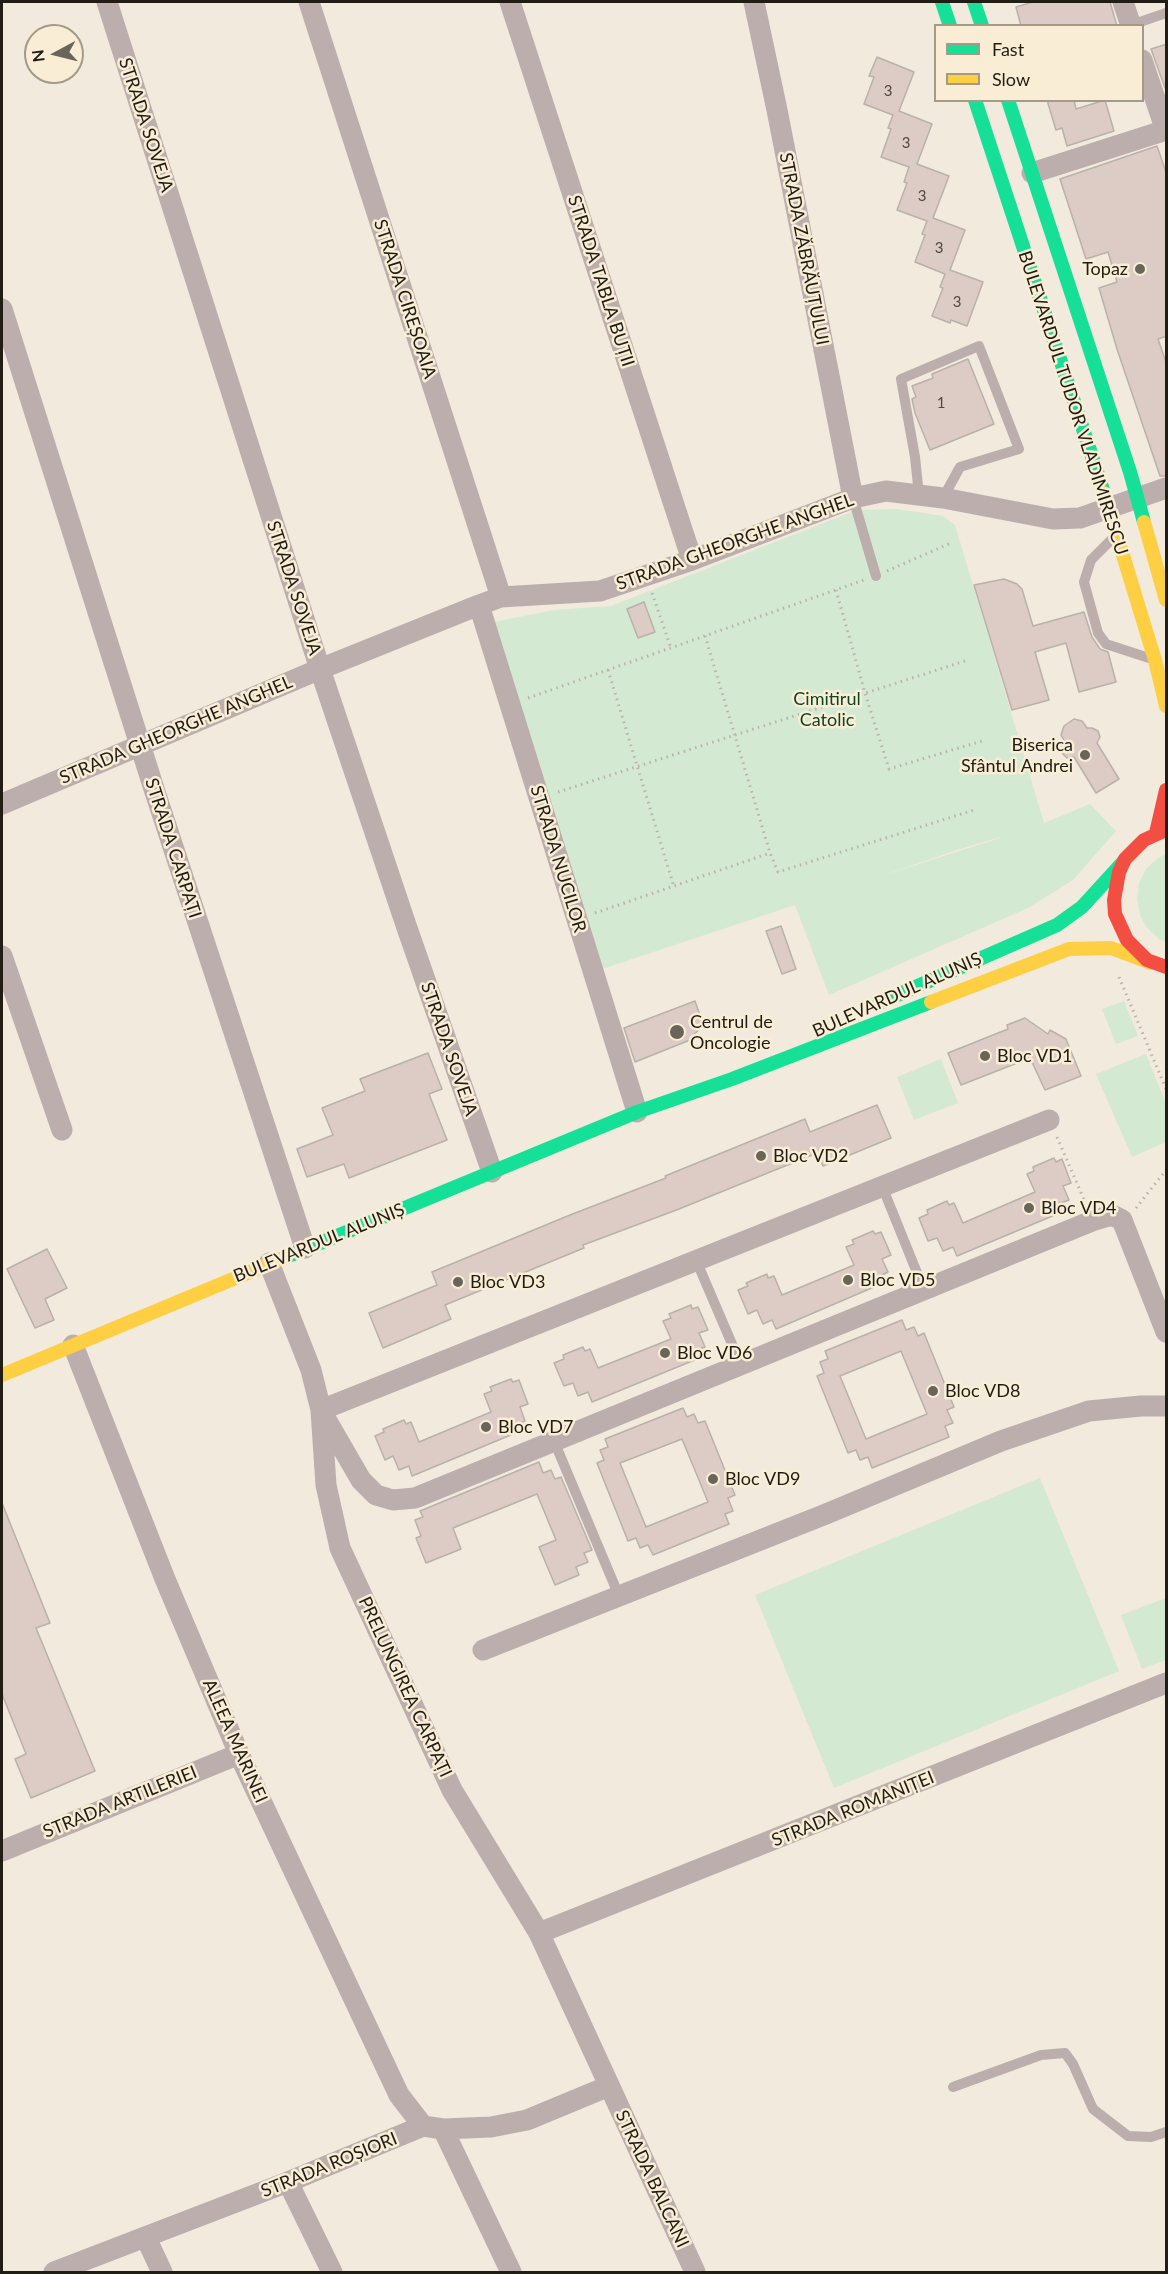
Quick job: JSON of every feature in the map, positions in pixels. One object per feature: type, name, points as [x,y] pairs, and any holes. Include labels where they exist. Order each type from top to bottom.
[{"type":"main road","points":[[942,2],[949,24]]},
{"type":"main road","points":[[974,2],[981,24]]},
{"type":"main road","name":"BULEVARDUL TUDOR VLADIMIRESCU","points":[[976,102],[1109,507],[1167,706]]},
{"type":"main road","name":"BULEVARDUL TUDOR VLADIMIRESCU","points":[[1009,102],[1137,497],[1167,600]]},
{"type":"main road","points":[[1163,967],[1136,951],[1123,934],[1115,914],[1114,900],[1119,872],[1134,848],[1161,832],[1167,790]]},
{"type":"main road","name":"BULEVARDUL ALUNIȘ","points":[[866,1008],[1057,925],[1082,907],[1134,848]]},
{"type":"main road","name":"BULEVARDUL ALUNIȘ","points":[[2,1375],[637,1112],[732,1079],[1069,949],[1111,948],[1163,967]]},
{"type":"main road","name":"BULEVARDUL ALUNIȘ","points":[[637,1112],[709,1077],[792,1041]]},
{"type":"street","name":"STRADA SOVEJA","points":[[106,2],[320,669],[492,1172]]},
{"type":"street","name":"STRADA CIREȘOAIA","points":[[309,2],[501,597]]},
{"type":"street","name":"STRADA TABLA BUȚII","points":[[510,2],[692,560]]},
{"type":"street","name":"STRADA ZĂBRĂUȚULUI","points":[[754,2],[782,133],[853,498]]},
{"type":"street","points":[[1123,2],[1131,24]]},
{"type":"street","points":[[1032,172],[1166,130],[1144,63]]},
{"type":"street","name":"STRADA CARPAȚI","points":[[2,309],[140,745],[305,1248]]},
{"type":"street","name":"STRADA GHEORGHE ANGHEL","points":[[2,804],[320,669],[501,597],[600,591],[692,560],[853,498],[886,491],[943,498],[1053,519],[1080,518],[1167,488]]},
{"type":"street","name":"STRADA NUCILOR","points":[[479,605],[637,1112]]},
{"type":"street","points":[[2,956],[62,1130]]},
{"type":"street","points":[[1049,1120],[321,1410],[361,1480],[376,1495],[393,1500],[415,1498],[1092,1221],[1112,1215],[1122,1220],[1167,1332]]},
{"type":"street","name":"PRELUNGIREA CARPAȚI","points":[[269,1263],[311,1370],[321,1410],[326,1485],[340,1548],[452,1790],[538,1933],[609,2086]]},
{"type":"street","name":"ALEEA MARINEI","points":[[73,1345],[165,1579],[239,1754],[399,2095],[433,2127],[511,2272]]},
{"type":"street","points":[[483,1650],[826,1514],[1001,1441],[1089,1411],[1167,1406]]},
{"type":"street","name":"STRADA ROMANIȚEI","points":[[538,1933],[1167,1683]]},
{"type":"street","name":"STRADA ARTILERIEI","points":[[2,1851],[239,1754]]},
{"type":"street","name":"STRADA ROȘIORI","points":[[54,2272],[433,2127],[491,2127],[527,2120],[609,2086]]},
{"type":"street","name":"STRADA BALCANI","points":[[609,2086],[695,2272]]},
{"type":"street","points":[[288,2182],[332,2272]]},
{"type":"street","points":[[146,2238],[162,2272]]},
{"type":"lane","points":[[1134,24],[1167,13]]},
{"type":"lane","points":[[919,495],[915,457],[901,379],[979,346],[1019,449],[960,467],[943,498]]},
{"type":"lane","points":[[853,498],[876,576]]},
{"type":"lane","points":[[1117,535],[1091,560],[1084,582],[1098,633],[1106,644],[1155,660]]},
{"type":"lane","points":[[882,1186],[924,1290]]},
{"type":"lane","points":[[696,1260],[741,1365]]},
{"type":"lane","points":[[554,1441],[619,1596]]},
{"type":"lane","points":[[953,2087],[1041,2055],[1065,2053],[1073,2064],[1093,2109],[1128,2136],[1151,2137],[1167,2132]]},
{"type":"path","points":[[523,700],[876,576],[951,543]]},
{"type":"path","points":[[645,576],[671,648]]},
{"type":"path","points":[[836,590],[865,693],[890,769],[982,741]]},
{"type":"path","points":[[705,636],[770,853],[778,872],[974,810]]},
{"type":"path","points":[[553,794],[968,660]]},
{"type":"path","points":[[608,670],[674,887]]},
{"type":"path","points":[[590,915],[770,853]]},
{"type":"path","points":[[1116,969],[1167,1089]]},
{"type":"path","points":[[1049,1120],[1092,1221]]},
{"type":"path","points":[[1122,1220],[1142,1202],[1167,1170]]},
{"type":"green space","name":"Cimitirul Catolic","points":[[897,509],[943,516],[955,525],[1044,823],[1090,804],[1116,831],[1073,880],[1028,908],[829,995],[795,905],[602,969],[494,622],[554,610],[611,606],[857,510]],"holes":[[[1000,838],[878,877],[957,850]]]},
{"type":"green space","points":[[1166,854],[1166,942],[1147,928],[1140,915],[1137,899],[1139,883],[1146,869]]},
{"type":"green space","points":[[1124,1001],[1138,1036],[1116,1044],[1102,1009]]},
{"type":"green space","points":[[1146,1054],[1166,1104],[1166,1142],[1132,1157],[1096,1074]]},
{"type":"green space","points":[[941,1059],[958,1103],[914,1120],[897,1077]]},
{"type":"green space","points":[[1040,1478],[1119,1671],[834,1788],[755,1595]]},
{"type":"green space","points":[[1166,1598],[1166,1660],[1142,1669],[1121,1615]]},
{"type":"building","points":[[1033,2],[1110,2],[1116,24],[1020,24],[1016,7]]},
{"type":"building","points":[[1167,44],[1167,88],[1165,88],[1151,49]]},
{"type":"building","points":[[877,57],[914,72],[899,111],[932,124],[917,164],[949,176],[933,218],[965,230],[950,270],[983,282],[967,326],[932,316],[943,288],[940,287],[945,274],[915,262],[925,235],[922,234],[927,221],[897,210],[907,183],[904,182],[909,167],[881,157],[891,129],[888,128],[893,115],[864,104],[874,77],[869,76]]},
{"type":"building","points":[[1048,102],[1074,102],[1076,109],[1106,102],[1114,131],[1067,146],[1062,128],[1056,130]]},
{"type":"building","points":[[1157,146],[1167,175],[1167,336],[1158,339],[1167,365],[1167,476],[1160,476],[1099,288],[1117,282],[1108,252],[1086,259],[1060,179]]},
{"type":"building","points":[[968,359],[994,424],[930,450],[915,413],[912,399],[916,397],[912,386],[933,378],[932,374]]},
{"type":"building","points":[[1004,579],[1017,584],[1022,589],[1033,626],[1084,612],[1092,637],[1100,649],[1108,652],[1116,682],[1079,692],[1066,643],[1035,652],[1049,700],[1012,710],[974,585]]},
{"type":"building","points":[[644,602],[655,632],[638,638],[627,609]]},
{"type":"building","name":"Biserica Sfântul Andrei","points":[[1074,719],[1082,721],[1087,728],[1098,731],[1100,737],[1097,743],[1119,779],[1096,793],[1074,757],[1067,758],[1062,753],[1065,742],[1061,735],[1064,726]]},
{"type":"building","points":[[781,926],[796,969],[782,974],[766,931]]},
{"type":"building","points":[[695,1001],[703,1024],[690,1040],[635,1062],[624,1028]]},
{"type":"building","name":"Bloc VD1","points":[[1025,1018],[1048,1034],[1050,1030],[1066,1039],[1081,1076],[1045,1090],[1030,1058],[961,1085],[948,1053],[1008,1029],[1007,1025]]},
{"type":"building","points":[[428,1053],[442,1089],[429,1094],[447,1140],[349,1178],[344,1164],[307,1177],[297,1149],[333,1135],[322,1108],[365,1091],[360,1079]]},
{"type":"building","points":[[877,1105],[891,1138],[823,1166],[817,1153],[583,1245],[584,1248],[445,1305],[451,1319],[383,1348],[369,1313],[437,1285],[432,1272],[666,1178],[665,1176],[805,1119],[810,1132]]},
{"type":"building","name":"Bloc VD4","points":[[1054,1158],[1056,1162],[1062,1159],[1071,1183],[1063,1186],[1069,1200],[1058,1204],[1062,1212],[957,1256],[953,1247],[943,1251],[937,1238],[928,1241],[919,1218],[928,1214],[927,1210],[947,1201],[949,1205],[954,1203],[963,1223],[1035,1192],[1027,1174],[1034,1171],[1033,1167]]},
{"type":"building","name":"Bloc VD5","points":[[873,1231],[875,1234],[881,1232],[891,1255],[882,1259],[888,1272],[878,1277],[881,1284],[776,1329],[772,1320],[763,1324],[757,1310],[748,1314],[738,1290],[748,1286],[746,1283],[767,1274],[768,1278],[774,1276],[782,1295],[854,1265],[846,1247],[854,1244],[852,1240]]},
{"type":"building","points":[[47,1249],[67,1288],[45,1299],[54,1320],[35,1328],[7,1269]]},
{"type":"building","name":"Bloc VD6","points":[[691,1305],[692,1309],[698,1307],[708,1330],[699,1333],[705,1347],[694,1351],[697,1359],[592,1402],[588,1392],[578,1396],[573,1383],[564,1386],[554,1363],[564,1359],[563,1355],[583,1347],[585,1351],[590,1349],[598,1368],[671,1339],[663,1321],[671,1318],[669,1314]]},
{"type":"building","name":"Bloc VD8","points":[[902,1320],[906,1330],[914,1327],[918,1336],[924,1333],[954,1407],[947,1410],[953,1423],[945,1426],[949,1437],[872,1468],[868,1457],[860,1460],[856,1450],[848,1453],[817,1376],[824,1373],[820,1362],[828,1359],[825,1351]],"holes":[[[901,1351],[927,1414],[866,1439],[840,1376]]]},
{"type":"building","name":"Bloc VD7","points":[[511,1379],[513,1382],[519,1380],[528,1404],[520,1407],[525,1421],[515,1425],[518,1432],[412,1476],[409,1466],[399,1470],[393,1456],[385,1460],[375,1436],[384,1432],[383,1429],[404,1420],[406,1424],[411,1422],[419,1442],[491,1412],[484,1394],[492,1391],[490,1387]]},
{"type":"building","name":"Bloc VD9","points":[[683,1408],[687,1417],[694,1414],[698,1423],[705,1421],[735,1495],[728,1498],[733,1511],[725,1514],[729,1524],[653,1555],[648,1545],[640,1548],[636,1538],[628,1541],[597,1463],[604,1460],[600,1450],[608,1447],[605,1439]],"holes":[[[682,1439],[708,1502],[646,1527],[620,1463]]]},
{"type":"building","points":[[539,1462],[543,1473],[551,1470],[555,1479],[561,1477],[592,1550],[584,1553],[588,1562],[576,1567],[579,1575],[555,1585],[539,1547],[556,1540],[537,1494],[453,1528],[461,1549],[426,1563],[416,1538],[421,1536],[415,1520],[423,1517],[420,1511]]},
{"type":"building","points":[[2,1503],[50,1623],[36,1628],[95,1771],[31,1798],[15,1759],[26,1754],[2,1694]]},
{"type":"traffic: fast","points":[[942,2],[949,24]]},
{"type":"traffic: fast","points":[[974,2],[981,24]]},
{"type":"traffic: fast","points":[[976,102],[1104,493]]},
{"type":"traffic: fast","points":[[1009,102],[1130,472],[1144,522]]},
{"type":"traffic: fast","points":[[879,1003],[1057,925],[1082,907],[1124,861]]},
{"type":"traffic: fast","points":[[286,1257],[637,1112],[732,1079],[931,1002]]},
{"type":"traffic: slow","points":[[1104,493],[1155,660],[1166,706]]},
{"type":"traffic: slow","points":[[1144,522],[1166,600]]},
{"type":"traffic: slow","points":[[931,1002],[1069,949],[1111,948],[1151,963]]},
{"type":"traffic: slow","points":[[2,1375],[286,1257]]},
{"type":"traffic: jam","points":[[1156,833],[1166,790]]},
{"type":"traffic: jam","points":[[1166,830],[1144,840],[1125,859],[1119,872],[1114,900],[1115,914],[1127,940],[1147,960],[1166,967]]},
{"type":"place","name":"Topaz","points":[[1140,269]]},
{"type":"place","name":"Biserica Sfântul Andrei","points":[[1085,755]]},
{"type":"place","name":"Centrul de Oncologie","points":[[677,1032]]},
{"type":"place","name":"Bloc VD1","points":[[985,1056]]},
{"type":"place","name":"Bloc VD2","points":[[761,1156]]},
{"type":"place","name":"Bloc VD4","points":[[1029,1208]]},
{"type":"place","name":"Bloc VD5","points":[[848,1280]]},
{"type":"place","name":"Bloc VD3","points":[[458,1282]]},
{"type":"place","name":"Bloc VD6","points":[[665,1353]]},
{"type":"place","name":"Bloc VD8","points":[[933,1391]]},
{"type":"place","name":"Bloc VD7","points":[[486,1427]]},
{"type":"place","name":"Bloc VD9","points":[[713,1479]]}]
